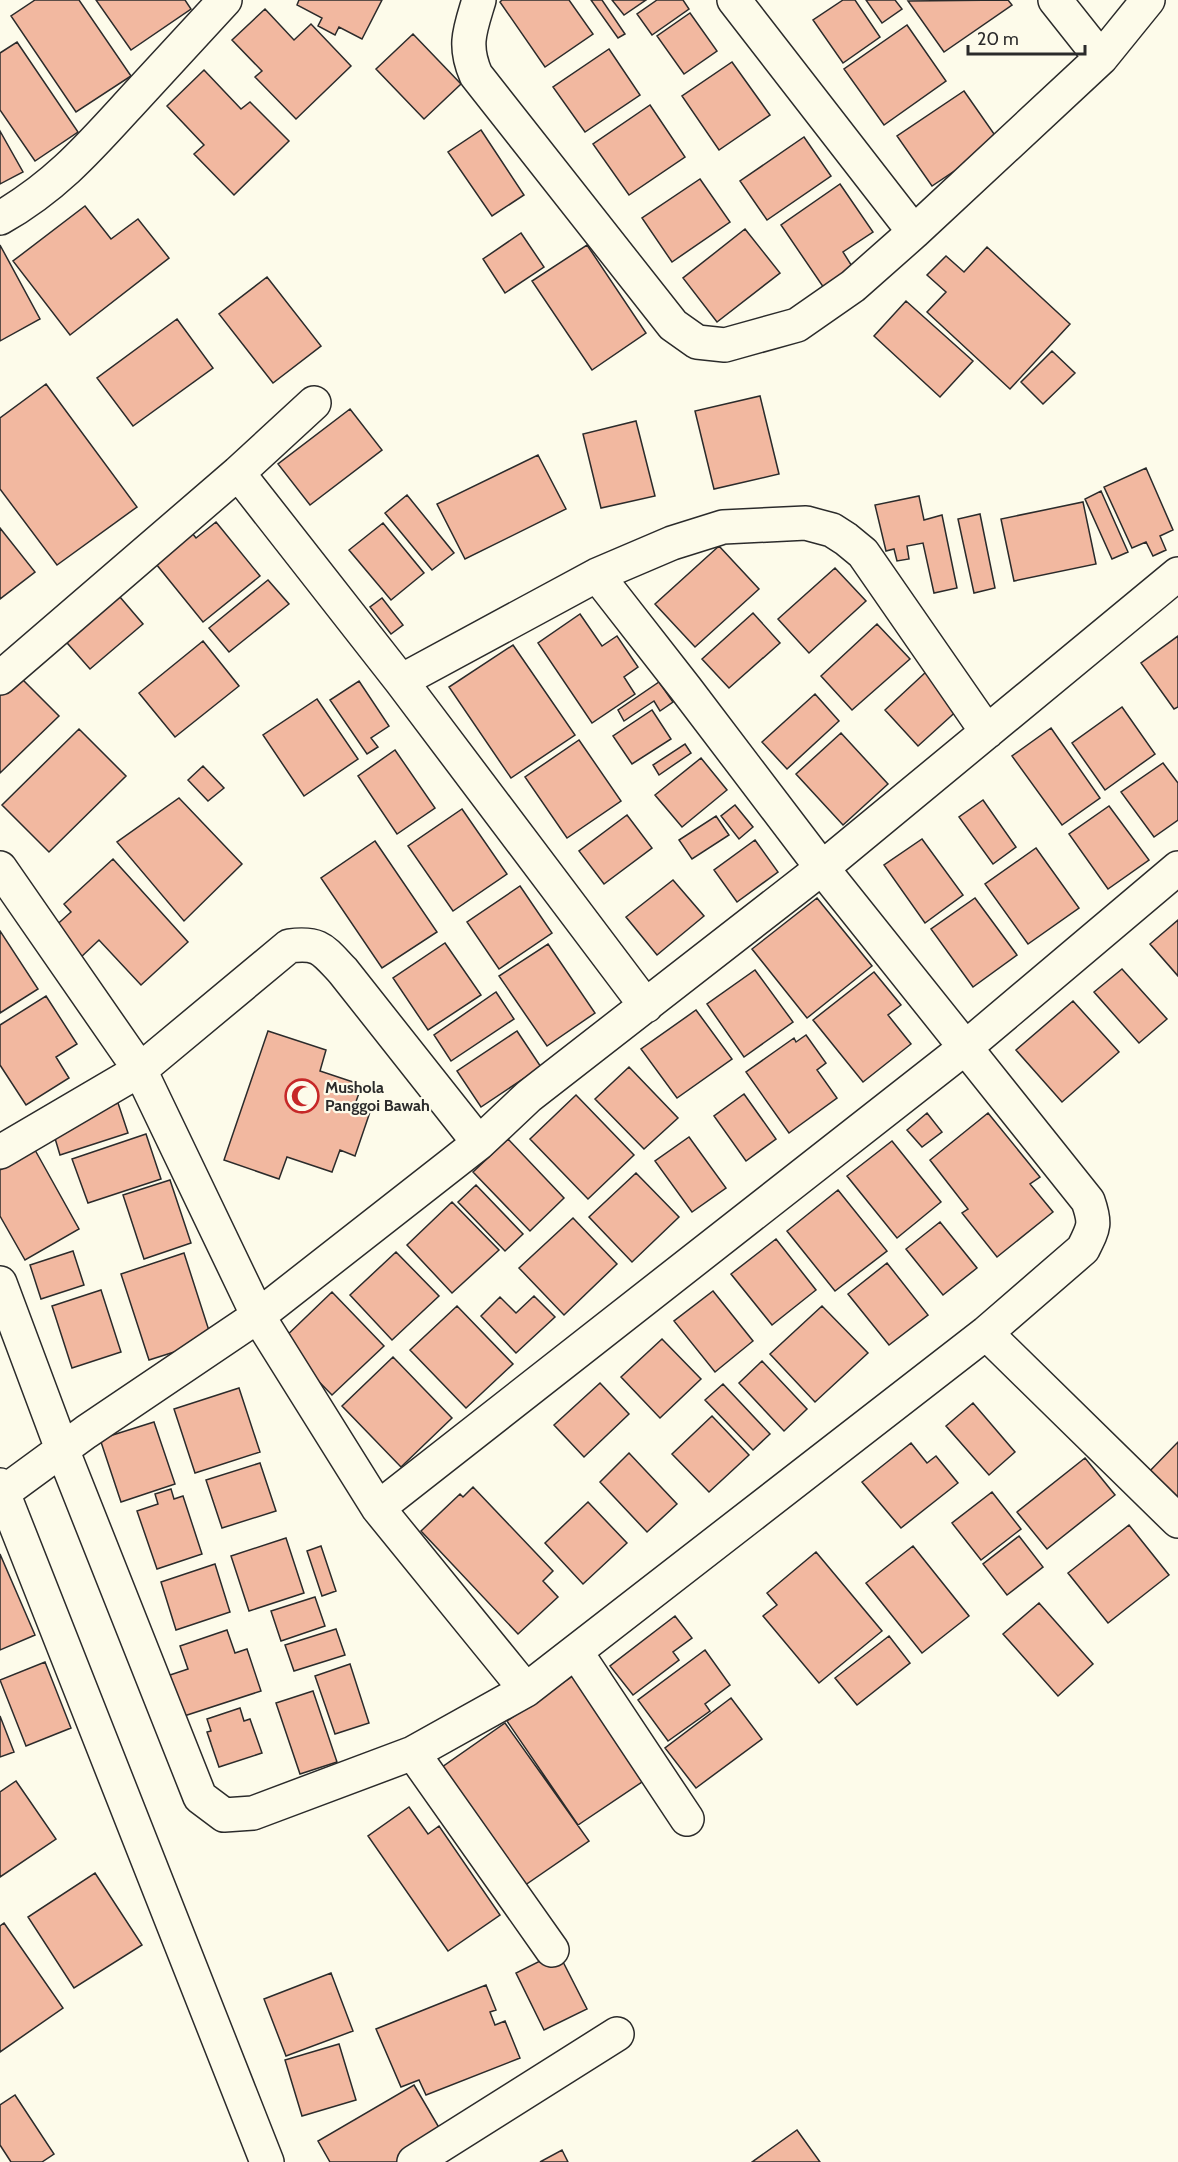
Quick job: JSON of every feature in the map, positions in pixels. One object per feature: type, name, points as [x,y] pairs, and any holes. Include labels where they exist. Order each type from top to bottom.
[{"type":"street","points":[[0,218],[24,205],[49,186],[84,153],[225,0]]},
{"type":"street","points":[[480,0],[468,42],[469,58],[476,75],[673,325],[697,342],[725,345],[797,325],[853,286],[1101,58],[1148,0]]},
{"type":"street","points":[[734,0],[914,232]]},
{"type":"street","points":[[1055,0],[1101,58]]},
{"type":"street","points":[[0,678],[238,472],[314,403]]},
{"type":"street","points":[[238,472],[401,681],[646,1006]]},
{"type":"street","points":[[401,681],[597,575],[672,543],[723,527],[806,523],[832,530],[863,553],[987,732]]},
{"type":"street","points":[[267,2162],[1,1491],[258,1316],[479,1143],[529,1096],[822,868],[1178,573]]},
{"type":"street","points":[[0,1282],[62,1449],[200,1797],[224,1815],[253,1813],[413,1753],[526,1690],[986,1333],[1083,1249],[1091,1234],[1094,1220],[1088,1201],[822,868],[597,575]]},
{"type":"street","points":[[0,868],[140,1070],[258,1316],[378,1508],[526,1690]]},
{"type":"street","points":[[378,1508],[966,1047],[1178,868]]},
{"type":"street","points":[[0,1152],[140,1070],[289,946],[308,944],[323,950],[343,971],[479,1143]]},
{"type":"street","points":[[986,1333],[1178,1521]]},
{"type":"street","points":[[576,1652],[687,1819]]},
{"type":"street","points":[[413,1753],[552,1950]]},
{"type":"street","points":[[414,2162],[617,2034]]},
{"type":"building","points":[[35,0],[79,0],[131,76],[76,112],[11,16]]},
{"type":"building","points":[[96,0],[185,0],[191,9],[131,50]]},
{"type":"building","points":[[299,0],[382,0],[362,39],[339,27],[335,35],[318,26],[322,18],[297,5]]},
{"type":"building","points":[[502,0],[569,0],[593,34],[545,67],[500,2]]},
{"type":"building","points":[[591,0],[602,0],[625,34],[618,38]]},
{"type":"building","points":[[612,0],[646,0],[624,15]]},
{"type":"building","points":[[657,0],[683,0],[689,9],[652,35],[637,14]]},
{"type":"building","points":[[843,0],[855,0],[880,37],[843,63],[813,20]]},
{"type":"building","points":[[866,0],[895,0],[902,9],[882,23]]},
{"type":"building","points":[[1008,0],[1012,5],[944,52],[908,1]]},
{"type":"building","points":[[265,9],[294,40],[311,24],[351,66],[296,119],[255,77],[262,71],[232,40]]},
{"type":"building","points":[[690,13],[717,51],[684,74],[657,36]]},
{"type":"building","points":[[907,25],[946,81],[884,125],[844,69]]},
{"type":"building","points":[[413,34],[461,84],[424,119],[376,69]]},
{"type":"building","points":[[17,42],[78,132],[35,161],[0,110],[0,53]]},
{"type":"building","points":[[609,49],[640,95],[585,132],[553,87]]},
{"type":"building","points":[[732,62],[770,115],[719,150],[682,96]]},
{"type":"building","points":[[204,70],[241,109],[250,102],[289,141],[234,195],[194,154],[204,145],[167,106]]},
{"type":"building","points":[[964,91],[999,141],[932,186],[897,136]]},
{"type":"building","points":[[650,105],[685,157],[629,195],[593,144]]},
{"type":"building","points":[[481,130],[524,195],[492,216],[448,152]]},
{"type":"building","points":[[0,131],[23,172],[0,184]]},
{"type":"building","points":[[804,137],[831,176],[767,220],[740,181]]},
{"type":"building","points":[[700,179],[730,222],[672,262],[642,218]]},
{"type":"building","points":[[840,184],[873,232],[843,252],[855,271],[826,291],[781,225]]},
{"type":"building","points":[[85,206],[111,239],[138,219],[169,258],[70,335],[13,261]]},
{"type":"building","points":[[745,229],[780,273],[717,322],[683,278]]},
{"type":"building","points":[[521,233],[544,267],[505,293],[483,259]]},
{"type":"building","points":[[0,245],[40,319],[0,341]]},
{"type":"building","points":[[587,245],[646,333],[592,370],[532,281]]},
{"type":"building","points":[[987,247],[1070,324],[1010,389],[927,312],[946,292],[927,275],[946,256],[964,272]]},
{"type":"building","points":[[267,277],[321,346],[273,383],[219,314]]},
{"type":"building","points":[[906,301],[973,361],[940,397],[874,336]]},
{"type":"building","points":[[177,319],[213,368],[133,426],[97,378]]},
{"type":"building","points":[[1052,351],[1075,373],[1043,404],[1021,382]]},
{"type":"building","points":[[46,384],[137,507],[57,565],[0,489],[0,418]]},
{"type":"building","points":[[760,396],[779,474],[714,489],[695,411]]},
{"type":"building","points":[[350,409],[382,450],[310,505],[278,464]]},
{"type":"building","points":[[636,421],[655,496],[601,508],[583,434]]},
{"type":"building","points":[[538,455],[566,509],[465,559],[437,504]]},
{"type":"building","points":[[1146,468],[1173,530],[1160,536],[1166,550],[1153,556],[1146,542],[1132,548],[1104,487]]},
{"type":"building","points":[[1101,491],[1128,552],[1112,559],[1085,499]]},
{"type":"building","points":[[407,495],[454,553],[432,570],[385,513]]},
{"type":"building","points":[[919,496],[924,520],[942,515],[957,588],[934,593],[923,543],[907,546],[909,559],[897,561],[894,549],[886,551],[875,505]]},
{"type":"building","points":[[1083,502],[1096,564],[1014,581],[1001,519]]},
{"type":"building","points":[[980,514],[995,588],[974,593],[958,519]]},
{"type":"building","points":[[216,522],[260,576],[203,622],[148,554],[185,524],[196,538]]},
{"type":"building","points":[[383,523],[424,573],[391,600],[349,550]]},
{"type":"building","points":[[0,528],[35,572],[0,599]]},
{"type":"building","points":[[719,546],[759,589],[695,647],[655,604]]},
{"type":"building","points":[[835,568],[866,601],[809,653],[778,619]]},
{"type":"building","points":[[268,580],[289,604],[229,652],[209,628]]},
{"type":"building","points":[[114,590],[143,624],[90,669],[61,636]]},
{"type":"building","points":[[382,598],[403,625],[391,634],[370,607]]},
{"type":"building","points":[[753,613],[780,643],[729,688],[702,659]]},
{"type":"building","points":[[580,614],[602,646],[617,636],[638,667],[624,677],[635,694],[592,723],[538,643]]},
{"type":"building","points":[[877,624],[910,659],[852,710],[821,676]]},
{"type":"building","points":[[1178,636],[1178,707],[1174,709],[1141,663]]},
{"type":"building","points":[[203,641],[239,686],[175,737],[139,693]]},
{"type":"building","points":[[513,645],[575,735],[511,778],[449,687]]},
{"type":"building","points":[[927,671],[961,707],[918,746],[885,710]]},
{"type":"building","points":[[17,674],[59,716],[0,773],[0,690]]},
{"type":"building","points":[[359,681],[389,726],[371,738],[378,747],[367,754],[330,700]]},
{"type":"building","points":[[659,682],[673,702],[660,711],[654,701],[624,721],[618,710]]},
{"type":"building","points":[[815,694],[839,721],[787,769],[762,742]]},
{"type":"building","points":[[317,699],[358,759],[304,796],[263,735]]},
{"type":"building","points":[[1122,707],[1155,754],[1105,790],[1072,743]]},
{"type":"building","points":[[652,710],[671,739],[632,764],[613,736]]},
{"type":"building","points":[[1051,728],[1100,798],[1062,825],[1012,756]]},
{"type":"building","points":[[79,729],[126,776],[49,852],[2,805]]},
{"type":"building","points":[[841,733],[888,784],[843,825],[796,774]]},
{"type":"building","points":[[579,740],[621,801],[567,838],[525,777]]},
{"type":"building","points":[[685,744],[691,753],[659,775],[653,765]]},
{"type":"building","points":[[395,750],[435,808],[397,834],[358,776]]},
{"type":"building","points":[[701,758],[727,790],[682,827],[655,795]]},
{"type":"building","points":[[1163,763],[1178,783],[1178,820],[1154,837],[1121,792]]},
{"type":"building","points":[[203,766],[224,788],[208,801],[188,780]]},
{"type":"building","points":[[179,798],[242,864],[184,921],[117,842]]},
{"type":"building","points":[[983,800],[1016,847],[993,864],[959,817]]},
{"type":"building","points":[[735,805],[753,827],[739,839],[721,816]]},
{"type":"building","points":[[1109,806],[1149,860],[1108,889],[1069,834]]},
{"type":"building","points":[[462,809],[507,874],[453,911],[408,846]]},
{"type":"building","points":[[627,815],[652,848],[604,884],[579,851]]},
{"type":"building","points":[[716,816],[729,835],[692,859],[679,840]]},
{"type":"building","points":[[922,839],[963,895],[925,923],[884,865]]},
{"type":"building","points":[[755,840],[778,872],[737,902],[714,870]]},
{"type":"building","points":[[375,841],[437,932],[382,968],[321,878]]},
{"type":"building","points":[[1036,848],[1079,908],[1028,944],[985,884]]},
{"type":"building","points":[[113,859],[188,942],[141,985],[99,940],[79,959],[52,929],[71,912],[64,904]]},
{"type":"building","points":[[673,880],[704,916],[657,955],[626,917]]},
{"type":"building","points":[[520,886],[552,933],[499,969],[467,922]]},
{"type":"building","points":[[817,898],[872,966],[807,1018],[752,949]]},
{"type":"building","points":[[975,898],[1017,955],[973,987],[931,929]]},
{"type":"building","points":[[1178,920],[1178,976],[1150,944]]},
{"type":"building","points":[[0,931],[38,989],[0,1013]]},
{"type":"building","points":[[445,943],[481,995],[428,1030],[393,978]]},
{"type":"building","points":[[548,944],[595,1013],[547,1046],[499,976]]},
{"type":"building","points":[[1122,969],[1167,1019],[1139,1043],[1094,992]]},
{"type":"building","points":[[755,970],[793,1022],[744,1057],[707,1004]]},
{"type":"building","points":[[874,972],[901,1005],[888,1015],[911,1044],[863,1082],[813,1020]]},
{"type":"building","points":[[496,992],[514,1019],[451,1061],[434,1035]]},
{"type":"building","points":[[46,996],[77,1044],[56,1057],[69,1078],[26,1105],[0,1065],[0,1025]]},
{"type":"building","points":[[1073,1001],[1119,1052],[1062,1102],[1016,1050]]},
{"type":"building","points":[[696,1010],[732,1059],[677,1098],[641,1049]]},
{"type":"building","name":"Mushola Panggoi Bawah","points":[[268,1031],[326,1050],[320,1071],[362,1085],[354,1107],[370,1112],[355,1156],[340,1150],[332,1172],[287,1157],[279,1179],[224,1160]]},
{"type":"building","points":[[517,1031],[541,1067],[481,1107],[457,1071]]},
{"type":"building","points":[[806,1035],[826,1063],[817,1070],[837,1098],[789,1133],[746,1072],[794,1038],[796,1042]]},
{"type":"building","points":[[629,1067],[678,1118],[644,1149],[595,1099]]},
{"type":"building","points":[[744,1094],[776,1139],[746,1161],[714,1116]]},
{"type":"building","points":[[576,1095],[634,1155],[588,1199],[530,1139]]},
{"type":"building","points":[[118,1103],[128,1133],[60,1155],[51,1125]]},
{"type":"building","points":[[927,1113],[942,1132],[922,1147],[907,1130]]},
{"type":"building","points":[[988,1113],[1040,1177],[1030,1184],[1053,1212],[997,1257],[962,1213],[968,1209],[930,1160]]},
{"type":"building","points":[[146,1134],[161,1179],[88,1203],[72,1159]]},
{"type":"building","points":[[689,1137],[726,1188],[692,1212],[655,1161]]},
{"type":"building","points":[[508,1139],[564,1198],[530,1231],[473,1172]]},
{"type":"building","points":[[892,1141],[941,1202],[897,1238],[847,1176]]},
{"type":"building","points":[[35,1150],[79,1229],[25,1260],[0,1216],[0,1170]]},
{"type":"building","points":[[636,1173],[679,1217],[632,1262],[589,1217]]},
{"type":"building","points":[[170,1180],[191,1243],[144,1259],[123,1195]]},
{"type":"building","points":[[476,1185],[523,1234],[505,1251],[458,1202]]},
{"type":"building","points":[[838,1190],[887,1251],[835,1291],[787,1231]]},
{"type":"building","points":[[452,1202],[499,1250],[452,1293],[407,1245]]},
{"type":"building","points":[[573,1218],[617,1264],[564,1315],[519,1268]]},
{"type":"building","points":[[940,1222],[977,1268],[943,1295],[906,1249]]},
{"type":"building","points":[[776,1239],[816,1290],[772,1325],[731,1274]]},
{"type":"building","points":[[73,1251],[84,1285],[41,1299],[30,1265]]},
{"type":"building","points":[[396,1252],[439,1296],[392,1340],[350,1295]]},
{"type":"building","points":[[184,1253],[212,1340],[149,1360],[121,1274]]},
{"type":"building","points":[[887,1263],[928,1315],[889,1345],[848,1294]]},
{"type":"building","points":[[101,1290],[121,1352],[72,1368],[52,1306]]},
{"type":"building","points":[[713,1291],[753,1341],[715,1372],[674,1321]]},
{"type":"building","points":[[332,1292],[384,1346],[332,1395],[280,1342]]},
{"type":"building","points":[[534,1296],[555,1317],[516,1353],[481,1316],[500,1297],[516,1313]]},
{"type":"building","points":[[457,1306],[513,1364],[466,1408],[410,1350]]},
{"type":"building","points":[[822,1306],[868,1353],[815,1402],[770,1354]]},
{"type":"building","points":[[662,1339],[701,1379],[660,1418],[621,1377]]},
{"type":"building","points":[[393,1357],[452,1418],[401,1467],[342,1406]]},
{"type":"building","points":[[762,1361],[807,1409],[784,1431],[739,1383]]},
{"type":"building","points":[[600,1383],[629,1414],[584,1457],[554,1425]]},
{"type":"building","points":[[723,1384],[770,1434],[753,1450],[705,1400]]},
{"type":"building","points":[[239,1388],[260,1452],[195,1473],[174,1409]]},
{"type":"building","points":[[973,1403],[1015,1452],[989,1475],[946,1426]]},
{"type":"building","points":[[712,1416],[749,1455],[709,1492],[672,1454]]},
{"type":"building","points":[[154,1422],[175,1484],[121,1502],[100,1439]]},
{"type":"building","points":[[1178,1442],[1178,1508],[1145,1476]]},
{"type":"building","points":[[911,1443],[927,1463],[936,1456],[958,1483],[901,1528],[862,1482]]},
{"type":"building","points":[[629,1453],[677,1504],[647,1532],[600,1482]]},
{"type":"building","points":[[1085,1458],[1115,1495],[1047,1549],[1017,1512]]},
{"type":"building","points":[[260,1463],[276,1511],[222,1528],[206,1480]]},
{"type":"building","points":[[473,1487],[553,1571],[543,1581],[558,1597],[518,1634],[421,1531],[460,1494],[463,1497]]},
{"type":"building","points":[[171,1489],[174,1499],[183,1496],[202,1554],[157,1569],[137,1511],[158,1504],[155,1494]]},
{"type":"building","points":[[992,1492],[1021,1529],[981,1560],[952,1523]]},
{"type":"building","points":[[588,1502],[627,1543],[583,1584],[545,1543]]},
{"type":"building","points":[[1129,1525],[1169,1575],[1108,1623],[1068,1573]]},
{"type":"building","points":[[1019,1536],[1043,1567],[1007,1595],[983,1564]]},
{"type":"building","points":[[286,1538],[304,1593],[249,1611],[231,1556]]},
{"type":"building","points":[[321,1546],[336,1591],[322,1596],[307,1551]]},
{"type":"building","points":[[913,1546],[969,1616],[922,1653],[866,1583]]},
{"type":"building","points":[[816,1552],[882,1631],[819,1683],[763,1616],[777,1605],[767,1593]]},
{"type":"building","points":[[0,1554],[35,1635],[0,1650]]},
{"type":"building","points":[[215,1564],[230,1612],[176,1630],[161,1582]]},
{"type":"building","points":[[315,1597],[325,1626],[281,1641],[271,1611]]},
{"type":"building","points":[[1039,1603],[1093,1664],[1058,1696],[1003,1634]]},
{"type":"building","points":[[675,1616],[692,1638],[673,1652],[679,1660],[633,1695],[610,1666]]},
{"type":"building","points":[[336,1629],[345,1655],[294,1671],[285,1645]]},
{"type":"building","points":[[227,1630],[235,1653],[247,1649],[261,1691],[181,1717],[167,1676],[188,1669],[180,1646]]},
{"type":"building","points":[[889,1636],[910,1663],[857,1705],[835,1678]]},
{"type":"building","points":[[705,1650],[730,1685],[705,1704],[710,1711],[668,1741],[638,1700]]},
{"type":"building","points":[[45,1662],[71,1728],[26,1746],[0,1680]]},
{"type":"building","points":[[350,1664],[369,1723],[335,1734],[315,1676]]},
{"type":"building","points":[[580,1671],[651,1776],[578,1825],[507,1721]]},
{"type":"building","points":[[313,1691],[337,1762],[300,1774],[276,1703]]},
{"type":"building","points":[[731,1698],[762,1739],[696,1788],[665,1748]]},
{"type":"building","points":[[240,1708],[244,1721],[250,1719],[262,1753],[219,1767],[207,1732],[211,1731],[207,1719]]},
{"type":"building","points":[[0,1716],[14,1752],[0,1757]]},
{"type":"building","points":[[505,1723],[589,1841],[518,1890],[435,1772]]},
{"type":"building","points":[[16,1781],[56,1839],[0,1877],[0,1792]]},
{"type":"building","points":[[409,1807],[428,1834],[439,1826],[500,1915],[448,1951],[368,1836]]},
{"type":"building","points":[[95,1873],[142,1945],[74,1988],[28,1917]]},
{"type":"building","points":[[4,1923],[63,2008],[0,2052],[0,1926]]},
{"type":"building","points":[[558,1952],[587,2009],[544,2030],[516,1973]]},
{"type":"building","points":[[331,1973],[353,2031],[286,2056],[264,1999]]},
{"type":"building","points":[[486,1985],[496,2010],[490,2012],[495,2025],[505,2021],[520,2058],[426,2095],[419,2080],[401,2087],[376,2029]]},
{"type":"building","points":[[339,2044],[356,2100],[302,2116],[285,2060]]},
{"type":"building","points":[[414,2085],[444,2136],[399,2162],[330,2162],[318,2141]]},
{"type":"building","points":[[15,2095],[54,2154],[42,2162],[11,2162],[0,2145],[0,2105]]},
{"type":"building","points":[[797,2130],[820,2162],[752,2162]]},
{"type":"building","points":[[562,2150],[568,2162],[540,2162]]},
{"type":"place","name":"Mushola Panggoi Bawah","points":[[302,1096]]}]
